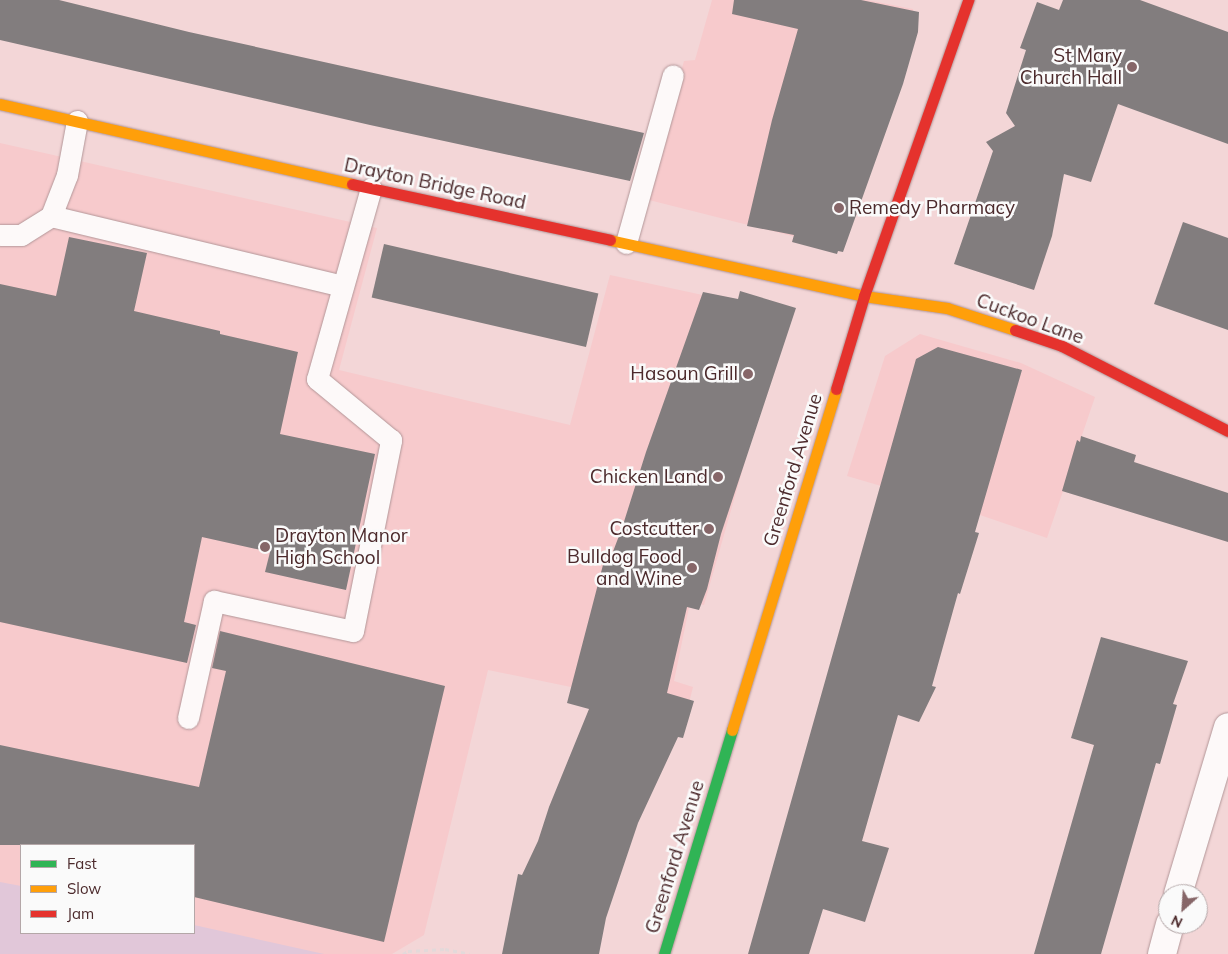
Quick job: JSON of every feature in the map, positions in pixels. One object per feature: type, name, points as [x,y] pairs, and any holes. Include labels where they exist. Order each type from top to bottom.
[{"type":"street","name":"Greenford Avenue","points":[[664,954],[864,296],[968,0]]},
{"type":"street","name":"Drayton Bridge Road","points":[[0,104],[371,188],[864,296]]},
{"type":"street","name":"Cuckoo Lane","points":[[864,296],[947,308],[1062,346],[1228,431]]},
{"type":"street","points":[[1181,884],[1228,728]]},
{"type":"street","points":[[1162,954],[1167,934]]},
{"type":"lane","points":[[626,243],[673,75]]},
{"type":"lane","points":[[0,235],[21,235],[50,216],[67,175],[77,121]]},
{"type":"lane","points":[[188,718],[214,601],[353,631],[391,440],[317,379],[371,188]]},
{"type":"lane","points":[[50,216],[343,286]]},
{"type":"path","points":[[402,954],[408,951],[445,948],[470,954]]},
{"type":"shaded area","points":[[712,0],[867,0],[913,9],[914,25],[840,248],[645,199],[684,61],[695,60]]},
{"type":"shaded area","name":"Drayton Manor High School","points":[[0,143],[377,228],[339,370],[570,425],[610,275],[782,312],[785,321],[704,605],[690,603],[674,681],[693,687],[687,711],[488,670],[424,935],[392,954],[0,954]]},
{"type":"shaded area","points":[[920,334],[1021,363],[1095,397],[1047,538],[980,515],[847,476],[885,356]]},
{"type":"shaded area","points":[[0,882],[20,886],[20,934],[195,934],[195,925],[324,954],[0,954]]},
{"type":"building","points":[[0,0],[59,0],[189,32],[644,133],[630,181],[370,125],[0,40]]},
{"type":"building","points":[[734,0],[861,0],[919,12],[918,32],[903,84],[843,252],[838,251],[837,254],[792,242],[794,235],[747,226],[772,120],[798,29],[732,14]]},
{"type":"building","points":[[1063,0],[1140,0],[1228,32],[1228,144],[1118,104],[1091,182],[1064,174],[1052,236],[1034,290],[954,264],[993,151],[986,142],[1015,126],[1006,113],[1026,50],[1020,48],[1037,2],[1059,10]]},
{"type":"building","points":[[1183,222],[1228,238],[1228,330],[1154,304]]},
{"type":"building","points":[[69,237],[147,253],[134,311],[298,352],[280,434],[375,454],[346,590],[265,572],[270,552],[202,537],[184,622],[196,625],[187,663],[0,622],[0,284],[56,296]]},
{"type":"building","points":[[384,244],[598,293],[586,347],[372,298]]},
{"type":"building","points":[[740,291],[796,308],[721,534],[707,589],[699,610],[687,607],[667,693],[694,701],[683,738],[678,737],[638,823],[606,918],[599,954],[502,954],[518,874],[522,875],[538,841],[549,807],[589,709],[567,703],[604,561],[609,562],[622,528],[646,452],[703,292],[738,299]]},
{"type":"building","points":[[938,347],[1022,370],[975,532],[979,533],[960,594],[958,593],[932,686],[936,687],[919,722],[898,715],[862,841],[889,848],[865,922],[823,909],[809,954],[748,954],[916,359]]},
{"type":"building","points":[[1081,436],[1136,455],[1134,462],[1228,493],[1228,542],[1062,491],[1077,440],[1080,442]]},
{"type":"building","points":[[220,631],[445,686],[384,942],[195,897],[195,844],[0,845],[0,745],[199,787],[226,671],[212,668]]},
{"type":"building","points":[[1101,637],[1188,661],[1173,704],[1177,705],[1160,764],[1156,763],[1101,954],[1034,954],[1094,745],[1071,738]]},
{"type":"traffic: fast","points":[[664,954],[732,730]]},
{"type":"traffic: slow","points":[[0,104],[352,184]]},
{"type":"traffic: slow","points":[[610,240],[864,296],[947,308],[1015,330]]},
{"type":"traffic: slow","points":[[732,730],[836,389]]},
{"type":"traffic: jam","points":[[836,389],[864,296],[968,0]]},
{"type":"traffic: jam","points":[[352,184],[610,240]]},
{"type":"traffic: jam","points":[[1015,330],[1062,346],[1228,431]]},
{"type":"place","name":"St Mary Church Hall","points":[[1132,67]]},
{"type":"place","name":"Remedy Pharmacy","points":[[839,208]]},
{"type":"place","name":"Hasoun Grill","points":[[748,374]]},
{"type":"place","name":"Chicken Land","points":[[718,477]]},
{"type":"place","name":"Costcutter","points":[[709,529]]},
{"type":"place","name":"Drayton Manor High School","points":[[265,547]]},
{"type":"place","name":"Bulldog Food and Wine","points":[[692,568]]}]
